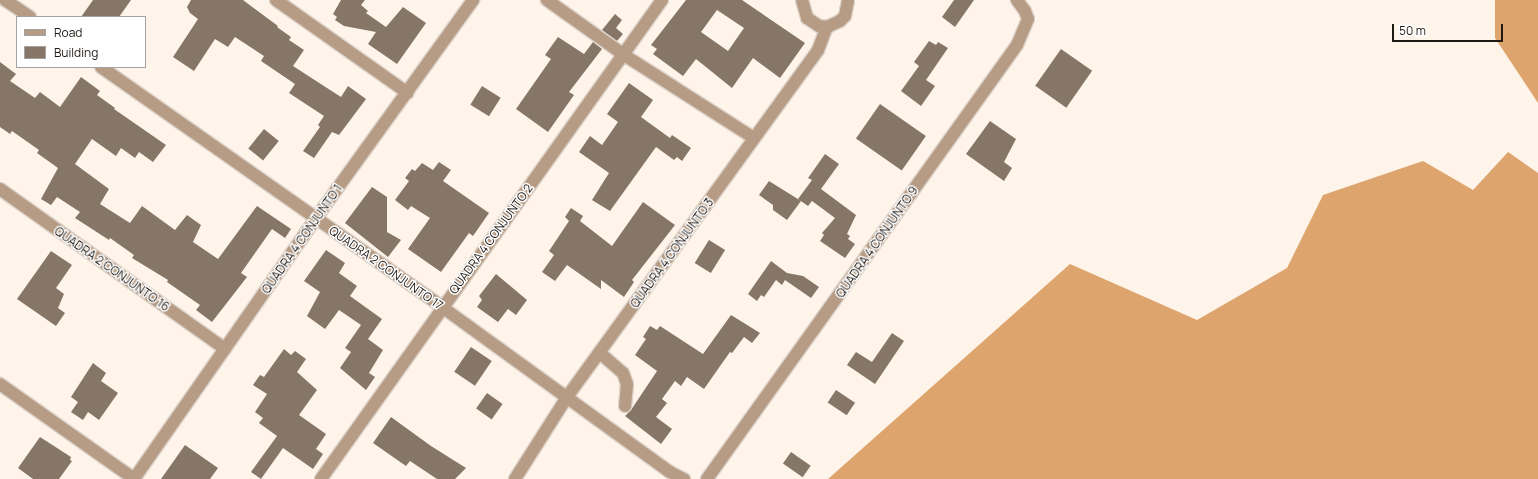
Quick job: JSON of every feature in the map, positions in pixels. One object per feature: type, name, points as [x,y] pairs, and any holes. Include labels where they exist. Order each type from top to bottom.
[{"type":"street","points":[[5,0],[29,16]]},
{"type":"street","points":[[276,0],[408,93]]},
{"type":"street","name":"QUADRA 4 CONJUNTO 1","points":[[134,479],[316,218],[408,93],[473,0]]},
{"type":"street","points":[[547,0],[624,55],[754,138]]},
{"type":"street","name":"QUADRA 4 CONJUNTO 2","points":[[321,479],[442,306],[624,55],[662,0]]},
{"type":"street","points":[[800,2],[807,18],[819,26],[827,26],[840,21],[845,16],[848,0]]},
{"type":"street","name":"QUADRA 4 CONJUNTO 9","points":[[707,479],[1017,45],[1028,19],[1025,11],[1017,0]]},
{"type":"street","name":"QUADRA 4 CONJUNTO 3","points":[[515,479],[567,397],[818,50],[827,26]]},
{"type":"street","name":"QUADRA 2 CONJUNTO 17","points":[[102,68],[442,306],[670,472],[684,479]]},
{"type":"street","name":"QUADRA 2 CONJUNTO 16","points":[[0,189],[225,349]]},
{"type":"street","points":[[600,353],[623,373],[627,384],[625,406]]},
{"type":"street","points":[[0,384],[134,479]]},
{"type":"shaded area","points":[[1495,0],[1538,0],[1538,103],[1495,38]]},
{"type":"shaded area","points":[[1508,152],[1538,173],[1538,479],[828,479],[1070,264],[1197,320],[1287,268],[1323,195],[1423,161],[1473,190]]},
{"type":"building","points":[[93,0],[131,0],[120,16],[82,16]]},
{"type":"building","points":[[191,0],[243,0],[278,26],[277,27],[291,37],[289,40],[304,50],[293,66],[341,97],[348,86],[366,99],[339,135],[332,132],[314,158],[303,151],[320,127],[318,125],[324,116],[289,93],[295,84],[261,61],[264,56],[235,37],[228,47],[215,39],[194,71],[173,57],[198,19],[190,13],[187,7]]},
{"type":"building","points":[[341,0],[365,0],[361,5],[368,11],[366,13],[386,27],[403,7],[426,23],[397,64],[368,44],[376,32],[344,26],[335,20],[337,17],[333,14]]},
{"type":"building","points":[[686,0],[742,0],[805,43],[780,78],[753,58],[732,88],[696,59],[683,76],[653,54],[657,49],[651,45]],"holes":[[[717,10],[744,28],[728,51],[701,32]]]},
{"type":"building","points":[[954,0],[974,0],[955,27],[942,17]]},
{"type":"building","points":[[615,14],[622,20],[616,28],[623,34],[617,41],[602,30]]},
{"type":"building","points":[[558,37],[584,54],[593,42],[602,49],[569,92],[574,95],[548,132],[516,109],[551,59],[545,55]]},
{"type":"building","points":[[929,41],[936,45],[938,42],[948,48],[926,80],[935,86],[921,106],[901,91],[919,66],[914,62]]},
{"type":"building","points":[[1061,49],[1092,71],[1066,108],[1035,86]]},
{"type":"building","points":[[0,62],[16,74],[10,81],[35,98],[40,92],[60,107],[81,77],[100,91],[97,95],[115,108],[114,109],[166,145],[153,162],[139,152],[135,158],[121,148],[116,156],[92,139],[75,164],[109,189],[100,204],[130,223],[142,206],[175,230],[187,215],[201,225],[193,242],[218,259],[257,206],[291,229],[285,238],[272,229],[241,273],[247,277],[212,322],[196,310],[200,305],[167,282],[168,280],[132,258],[134,255],[110,238],[109,240],[75,218],[80,212],[57,197],[51,205],[41,199],[58,168],[37,153],[39,150],[12,131],[10,134],[0,127]]},
{"type":"building","points":[[629,83],[653,100],[641,117],[670,138],[672,135],[691,148],[682,161],[677,157],[674,160],[656,147],[610,211],[592,200],[609,173],[579,152],[590,136],[602,145],[618,122],[607,114]]},
{"type":"building","points":[[482,86],[501,98],[489,116],[470,105]]},
{"type":"building","points":[[880,104],[926,136],[902,171],[856,138]]},
{"type":"building","points":[[990,121],[1016,139],[1004,162],[1012,168],[1004,181],[966,154]]},
{"type":"building","points":[[264,129],[279,141],[263,160],[248,148]]},
{"type":"building","points":[[825,154],[839,164],[821,189],[856,215],[847,234],[850,236],[848,239],[855,244],[845,258],[820,241],[824,235],[822,233],[835,218],[812,201],[808,206],[798,199],[812,180],[808,178]]},
{"type":"building","points":[[439,162],[451,170],[443,181],[489,213],[473,236],[469,233],[441,272],[408,249],[430,218],[411,206],[408,210],[395,200],[409,181],[405,178],[412,169],[415,171],[422,163],[433,170]]},
{"type":"building","points":[[769,181],[801,201],[787,220],[773,210],[773,205],[759,195]]},
{"type":"building","points":[[372,187],[387,197],[387,232],[401,240],[388,257],[345,223]]},
{"type":"building","points":[[643,202],[675,225],[632,280],[634,282],[624,297],[601,280],[601,289],[567,265],[555,281],[542,272],[554,255],[549,251],[569,221],[565,217],[571,208],[583,216],[580,221],[612,246]]},
{"type":"building","points":[[709,240],[725,250],[711,273],[695,263]]},
{"type":"building","points":[[326,250],[345,263],[339,273],[357,286],[350,296],[382,319],[368,339],[383,350],[369,373],[375,377],[366,390],[340,368],[351,352],[345,348],[361,325],[339,310],[325,329],[307,316],[320,292],[304,281]]},
{"type":"building","points":[[51,251],[72,265],[56,288],[64,294],[58,308],[65,313],[56,326],[17,299]]},
{"type":"building","points":[[771,261],[787,273],[803,276],[819,287],[811,298],[785,280],[782,285],[776,280],[764,297],[761,295],[757,301],[748,294]]},
{"type":"building","points":[[496,274],[527,300],[516,315],[508,309],[498,322],[477,307],[482,300],[479,296]]},
{"type":"building","points":[[731,315],[760,333],[752,343],[744,337],[732,353],[730,352],[704,389],[687,377],[681,386],[675,381],[662,399],[667,403],[656,417],[672,429],[661,444],[625,416],[631,410],[657,371],[635,355],[646,339],[643,337],[650,326],[657,330],[660,326],[703,354]]},
{"type":"building","points":[[892,333],[904,341],[875,384],[847,365],[856,352],[872,362]]},
{"type":"building","points":[[471,347],[492,361],[475,386],[454,372]]},
{"type":"building","points":[[284,349],[291,355],[295,351],[306,359],[297,372],[317,390],[299,415],[326,434],[316,449],[323,454],[313,469],[283,448],[261,479],[251,472],[277,436],[259,423],[263,418],[255,412],[267,394],[253,385],[260,375],[264,377]]},
{"type":"building","points":[[93,363],[106,373],[101,381],[118,393],[99,420],[88,412],[83,420],[71,412],[78,402],[71,397]]},
{"type":"building","points":[[836,390],[855,403],[847,415],[828,402]]},
{"type":"building","points":[[487,393],[503,404],[492,419],[476,409]]},
{"type":"building","points":[[391,417],[431,446],[466,468],[455,479],[437,479],[410,461],[406,466],[373,443]]},
{"type":"building","points":[[40,437],[71,457],[70,460],[72,461],[59,479],[33,479],[18,468]]},
{"type":"building","points":[[185,445],[218,468],[210,479],[161,479]]},
{"type":"building","points":[[791,452],[811,466],[803,477],[783,463]]}]
